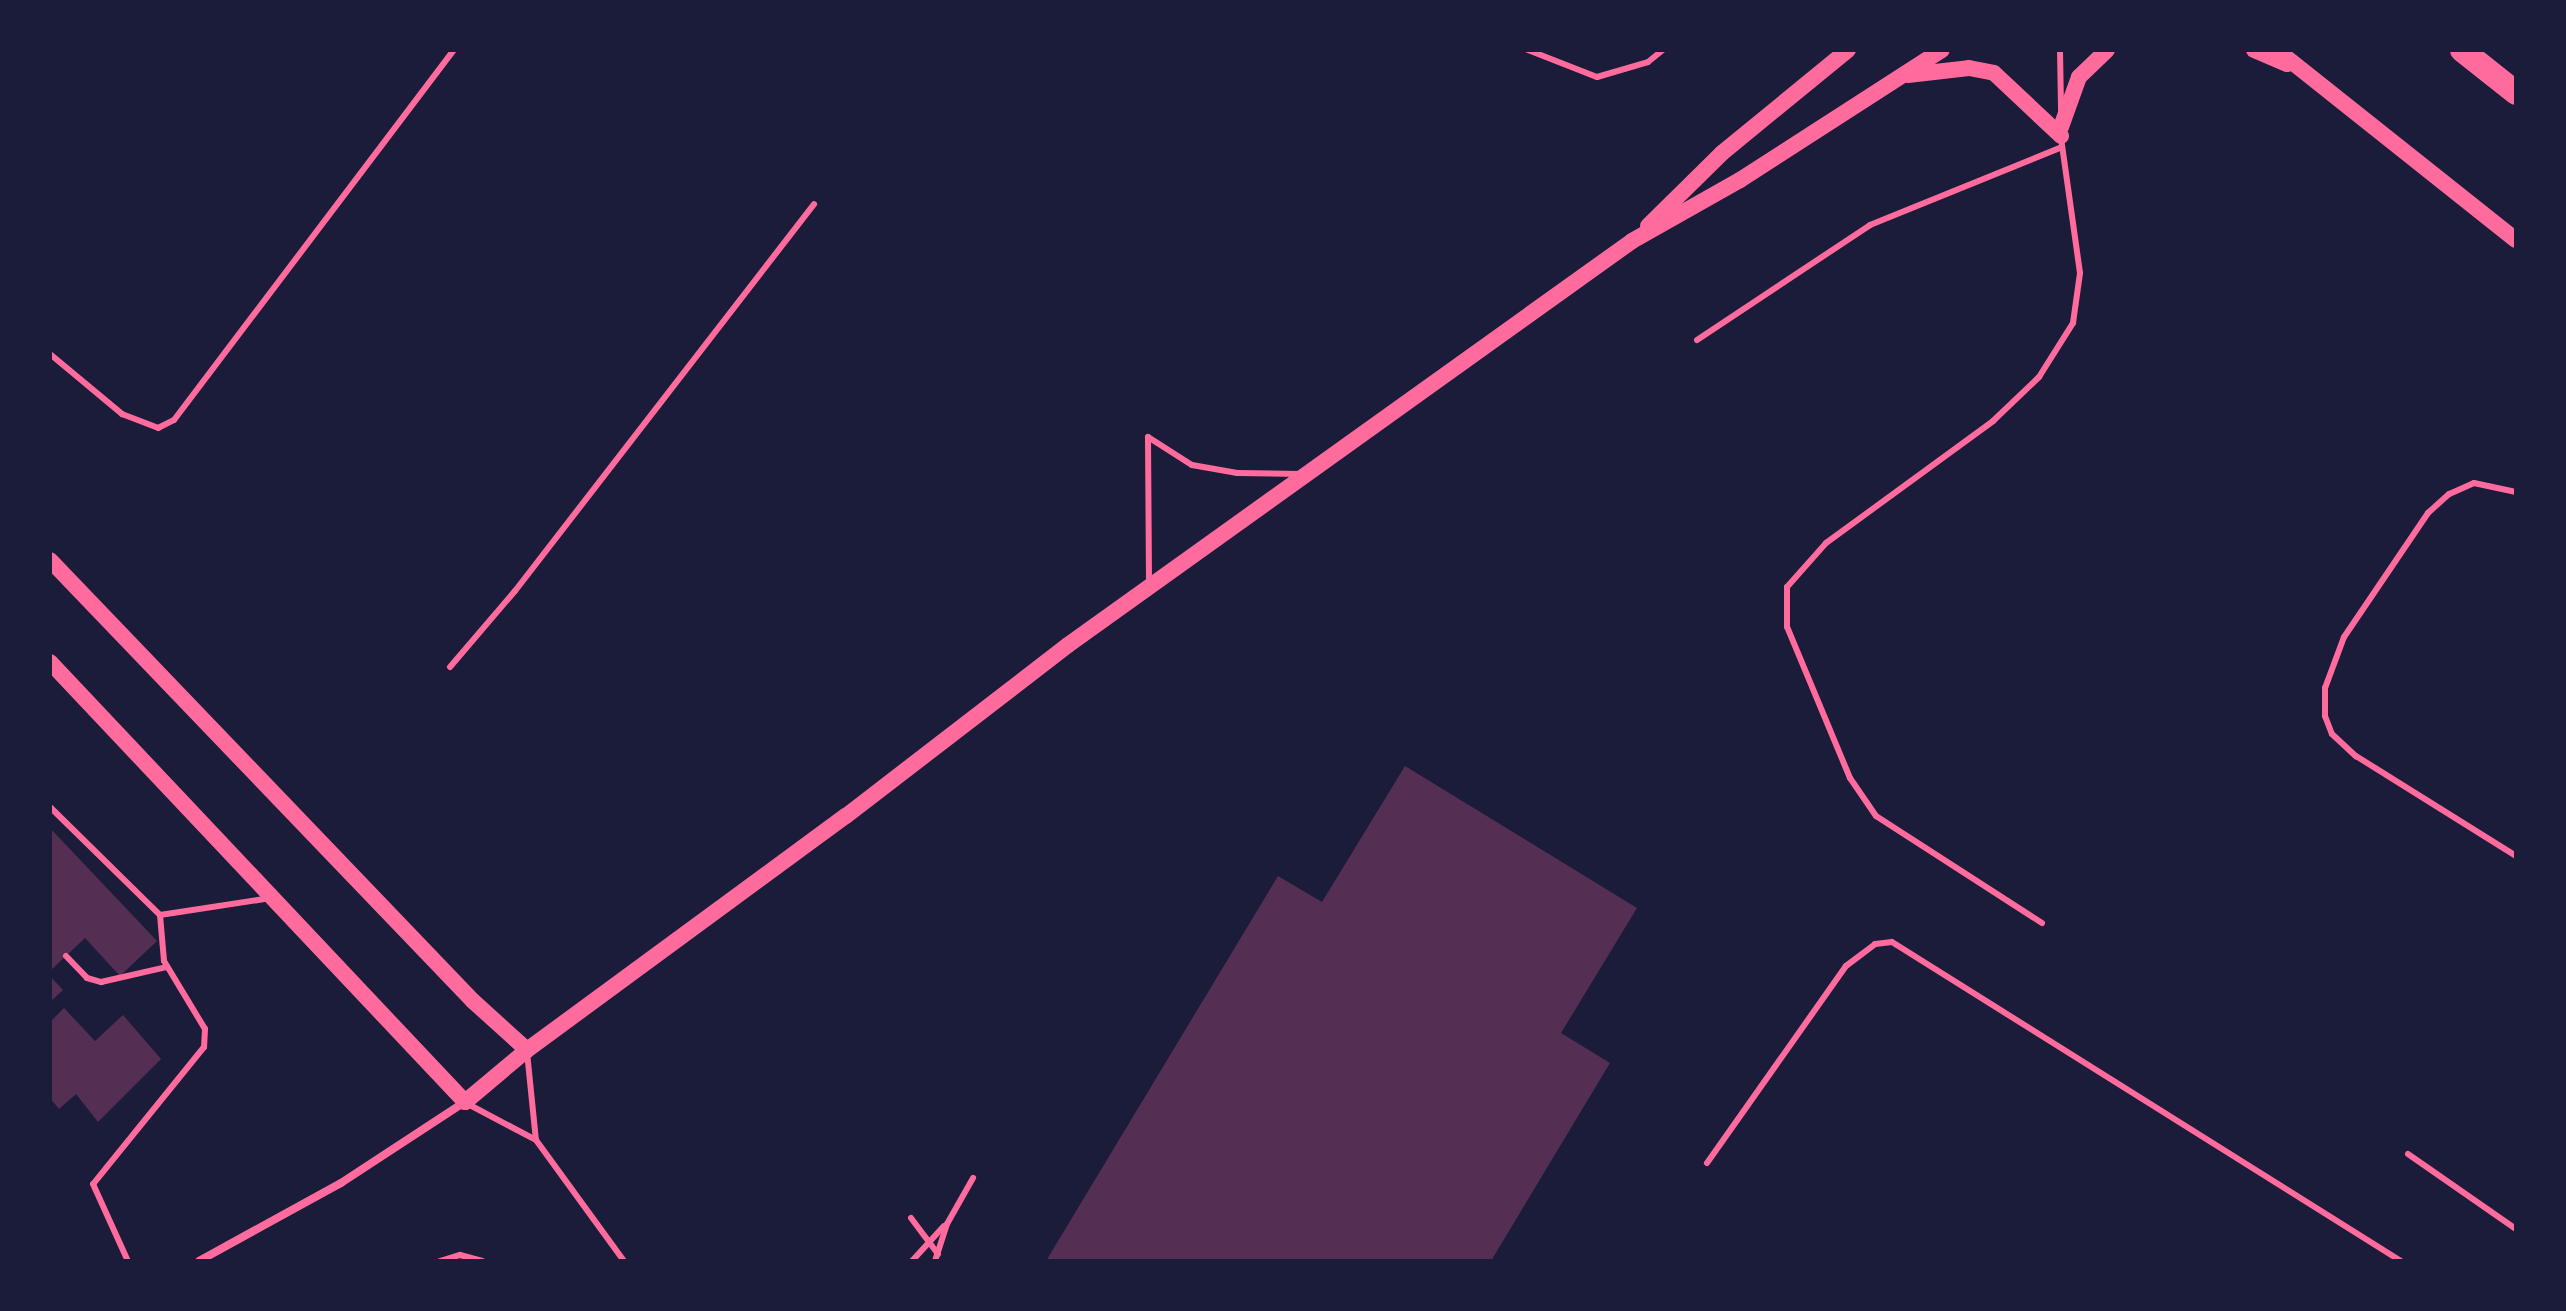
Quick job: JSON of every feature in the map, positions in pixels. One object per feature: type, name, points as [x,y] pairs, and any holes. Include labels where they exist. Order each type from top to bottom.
[{"type":"highway","points":[[2462,50],[2516,93]]},
{"type":"main road","points":[[1632,241],[1722,153],[1848,50]]},
{"type":"main road","points":[[50,662],[465,1102],[527,1050],[1149,587],[1632,241],[1905,76],[1942,50]]},
{"type":"main road","points":[[1905,76],[1969,68],[1994,73],[2061,137],[2079,77],[2107,50]]},
{"type":"main road","points":[[2254,50],[2292,66]]},
{"type":"main road","points":[[2277,50],[2292,66],[2516,240]]},
{"type":"main road","points":[[50,560],[473,1001],[527,1050]]},
{"type":"street","points":[[199,1261],[341,1183],[465,1102]]},
{"type":"lane","points":[[50,354],[122,414],[158,428],[174,420],[454,50]]},
{"type":"lane","points":[[1528,50],[1597,77],[1648,62],[1663,50]]},
{"type":"lane","points":[[2042,923],[1876,816],[1850,778],[1787,627],[1787,587],[1826,543],[1993,421],[2039,377],[2073,323],[2080,273],[2061,137],[2060,50]]},
{"type":"lane","points":[[1697,340],[1870,225],[2061,137]]},
{"type":"lane","points":[[450,667],[515,591],[814,204]]},
{"type":"lane","points":[[1149,587],[1148,437],[1192,465],[1237,473],[1307,474]]},
{"type":"lane","points":[[2516,492],[2474,483],[2449,494],[2428,513],[2344,637],[2325,688],[2325,702],[2332,734],[2356,756],[2516,856]]},
{"type":"lane","points":[[50,807],[160,915],[167,967],[203,1022],[206,1038],[93,1184],[128,1261]]},
{"type":"lane","points":[[160,915],[271,898]]},
{"type":"lane","points":[[1707,1163],[1846,966],[1875,944],[1892,942],[2401,1261]]},
{"type":"lane","points":[[66,956],[87,978],[101,982],[167,967]]},
{"type":"lane","points":[[527,1050],[536,1140]]},
{"type":"lane","points":[[465,1102],[536,1140],[624,1261]]},
{"type":"lane","points":[[2408,1154],[2516,1229]]},
{"type":"lane","points":[[936,1257],[947,1224],[973,1178]]},
{"type":"lane","points":[[911,1218],[936,1257]]},
{"type":"lane","points":[[912,1261],[947,1224]]},
{"type":"lane","points":[[440,1261],[460,1255],[482,1261]]},
{"type":"building","points":[[1405,766],[1637,908],[1561,1033],[1610,1063],[1491,1261],[1046,1261],[1278,876],[1322,902]]},
{"type":"building","points":[[50,828],[157,941],[120,976],[85,938],[50,971]]},
{"type":"building","points":[[50,976],[63,990],[50,1002]]},
{"type":"building","points":[[64,1008],[95,1041],[123,1015],[161,1059],[98,1122],[76,1094],[59,1109],[50,1098],[50,1022]]}]
